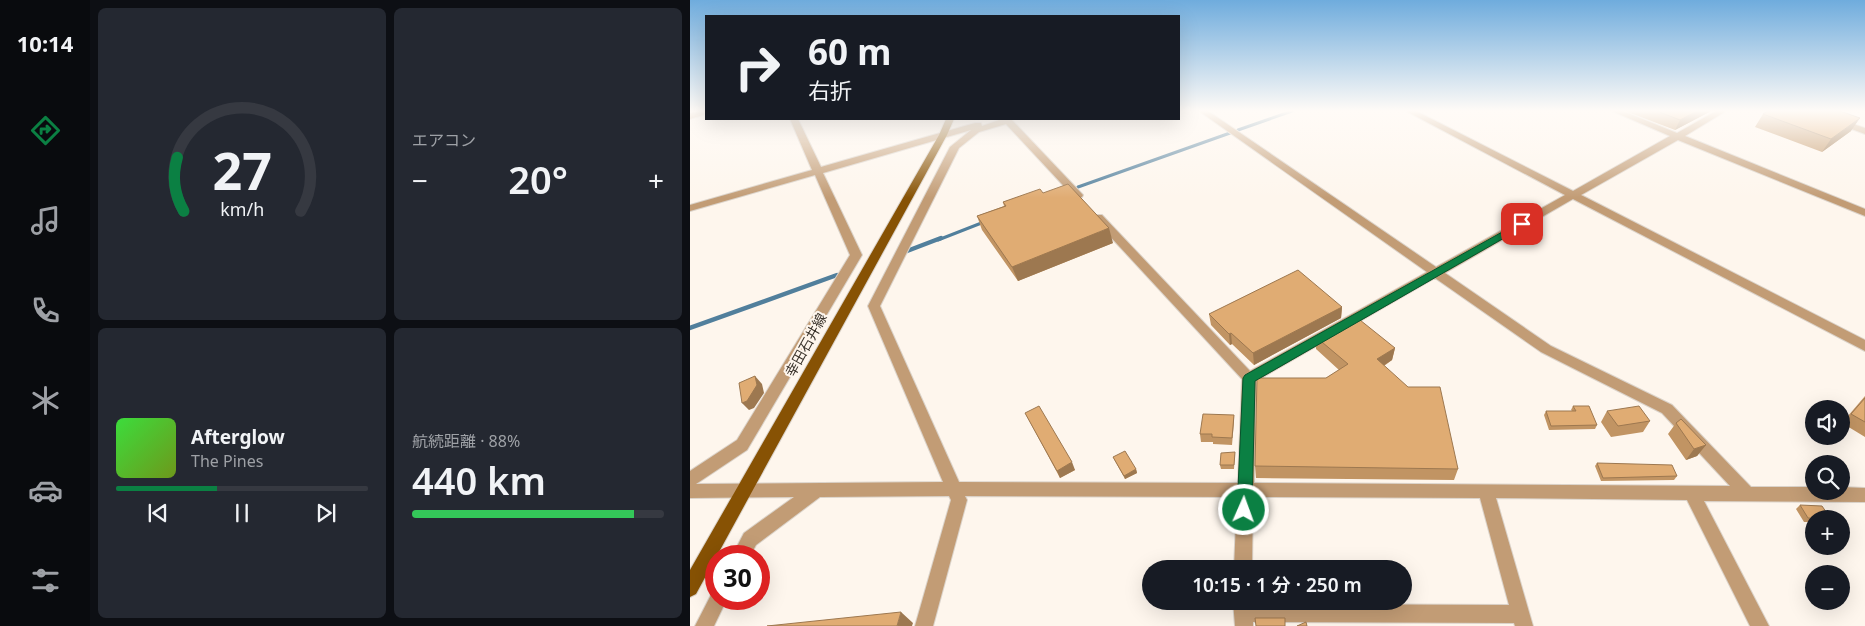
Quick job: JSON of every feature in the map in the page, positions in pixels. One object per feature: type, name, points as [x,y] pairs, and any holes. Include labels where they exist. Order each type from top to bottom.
[{"type":"main road","name":"幸田石井線","points":[[690,588],[940,140]]},
{"type":"street","points":[[690,479],[742,445],[856,255],[817,172],[805,140]]},
{"type":"street","points":[[690,208],[925,140]]},
{"type":"street","points":[[924,626],[959,500],[874,306],[955,147],[963,140]]},
{"type":"street","points":[[1024,140],[1249,378],[1243,560]]},
{"type":"street","points":[[1245,140],[1546,349],[1667,410],[1748,494]]},
{"type":"street","points":[[1467,140],[1865,346]]},
{"type":"street","points":[[1249,378],[1670,140]]},
{"type":"street","points":[[1687,140],[1865,213]]},
{"type":"street","points":[[690,491],[745,489],[954,489],[1486,491],[1865,495]]},
{"type":"street","points":[[747,545],[750,539],[817,490]]},
{"type":"street","points":[[1243,614],[1521,620],[1486,491]]},
{"type":"street","points":[[1692,494],[1760,626]]},
{"type":"street","points":[[704,626],[712,610]]},
{"type":"building","points":[[1068,184],[1109,228],[1012,267],[977,216],[1006,206],[1003,202],[1040,189],[1043,193]]},
{"type":"building","points":[[1298,270],[1342,307],[1253,353],[1231,333],[1229,334],[1209,314]]},
{"type":"building","points":[[1355,316],[1395,348],[1377,359],[1408,387],[1440,387],[1458,469],[1255,466],[1257,378],[1326,378],[1348,364],[1316,337]]},
{"type":"building","points":[[755,376],[757,385],[747,401],[742,403],[739,383]]},
{"type":"building","points":[[1865,398],[1865,422],[1851,414]]},
{"type":"building","points":[[1039,406],[1072,462],[1057,471],[1025,413]]},
{"type":"building","points":[[1573,406],[1589,406],[1597,425],[1551,426],[1546,411],[1576,411]]},
{"type":"building","points":[[1639,406],[1650,421],[1618,426],[1607,411]]},
{"type":"building","points":[[1203,414],[1234,415],[1232,438],[1200,434]]},
{"type":"building","points":[[1681,419],[1706,445],[1694,449],[1676,423]]},
{"type":"building","points":[[1125,451],[1136,469],[1124,476],[1113,457]]},
{"type":"building","points":[[1235,452],[1234,465],[1220,465],[1221,453]]},
{"type":"building","points":[[1597,463],[1672,465],[1677,476],[1603,478]]},
{"type":"building","points":[[1800,505],[1822,506],[1825,510],[1805,510],[1805,513]]},
{"type":"building","points":[[901,612],[897,626],[767,626]]},
{"type":"building","points":[[1255,618],[1285,618],[1285,626],[1256,626]]},
{"type":"building","points":[[1306,622],[1307,626],[1297,626]]},
{"type":"waterway","points":[[1078,187],[1210,140]]},
{"type":"waterway","points":[[938,240],[984,222]]},
{"type":"waterway","points":[[907,251],[941,238]]},
{"type":"waterway","points":[[690,328],[837,275]]},
{"type":"route","points":[[1244,510],[1249,378],[1522,224]]}]
